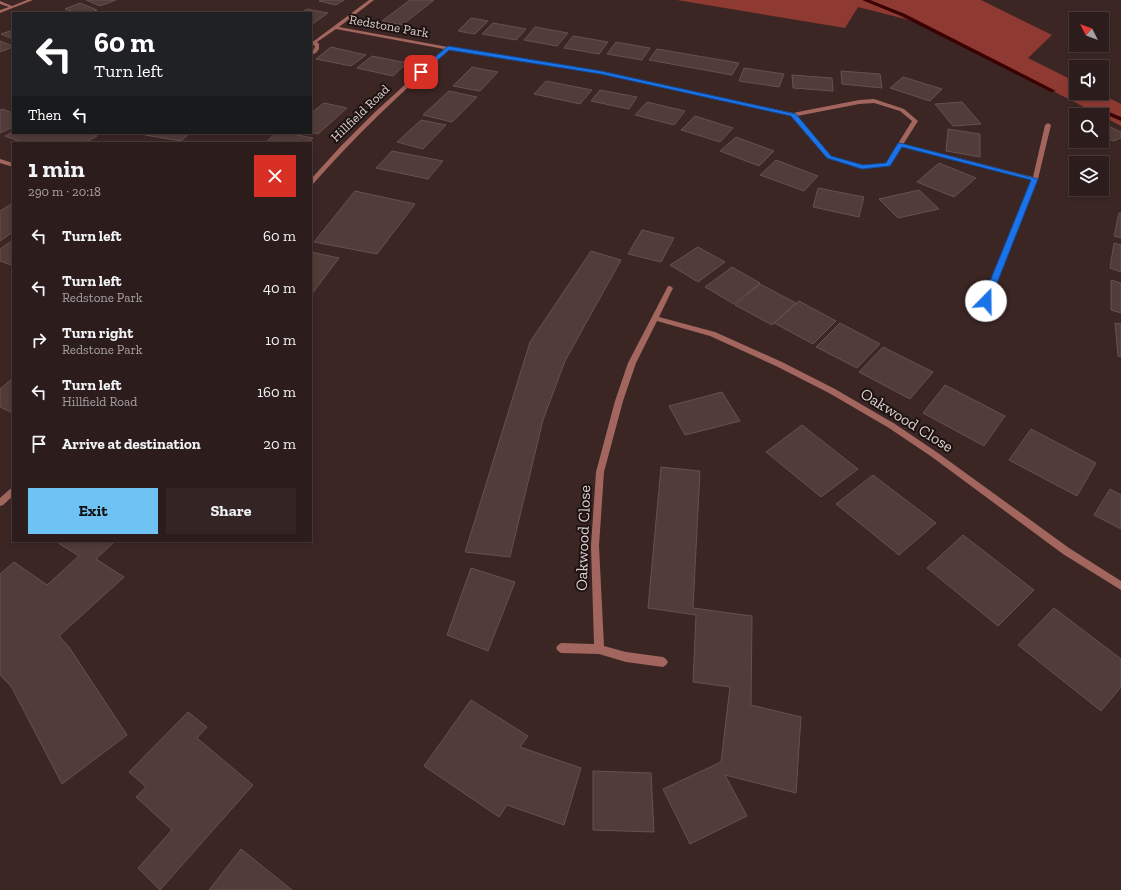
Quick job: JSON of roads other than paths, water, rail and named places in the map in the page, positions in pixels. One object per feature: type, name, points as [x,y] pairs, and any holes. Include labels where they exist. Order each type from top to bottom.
[{"type":"street","points":[[0,12],[31,0]]},
{"type":"street","points":[[312,53],[318,47],[313,42],[372,0]]},
{"type":"street","points":[[0,2],[12,7]]},
{"type":"street","name":"Redstone Park","points":[[334,27],[448,48],[601,73],[793,115],[874,101],[902,110],[915,121],[888,164],[862,167],[829,157],[793,115]]},
{"type":"street","name":"Hillfield Road","points":[[312,182],[340,150],[412,80],[448,48]]},
{"type":"street","points":[[986,301],[1034,179],[1048,125]]},
{"type":"street","points":[[900,145],[1034,179]]},
{"type":"street","points":[[0,160],[12,165]]},
{"type":"street","name":"Oakwood Close","points":[[599,649],[595,546],[600,472],[621,394],[632,363],[670,288]]},
{"type":"street","name":"Oakwood Close","points":[[655,318],[712,334],[779,364],[839,395],[892,426],[935,454],[1066,551],[1121,586]]},
{"type":"street","points":[[0,502],[12,492]]},
{"type":"street","points":[[561,648],[599,649],[626,657],[663,662]]},
{"type":"waterway","points":[[865,0],[903,15],[1053,91]]},
{"type":"waterway","points":[[1109,114],[1121,119]]}]
